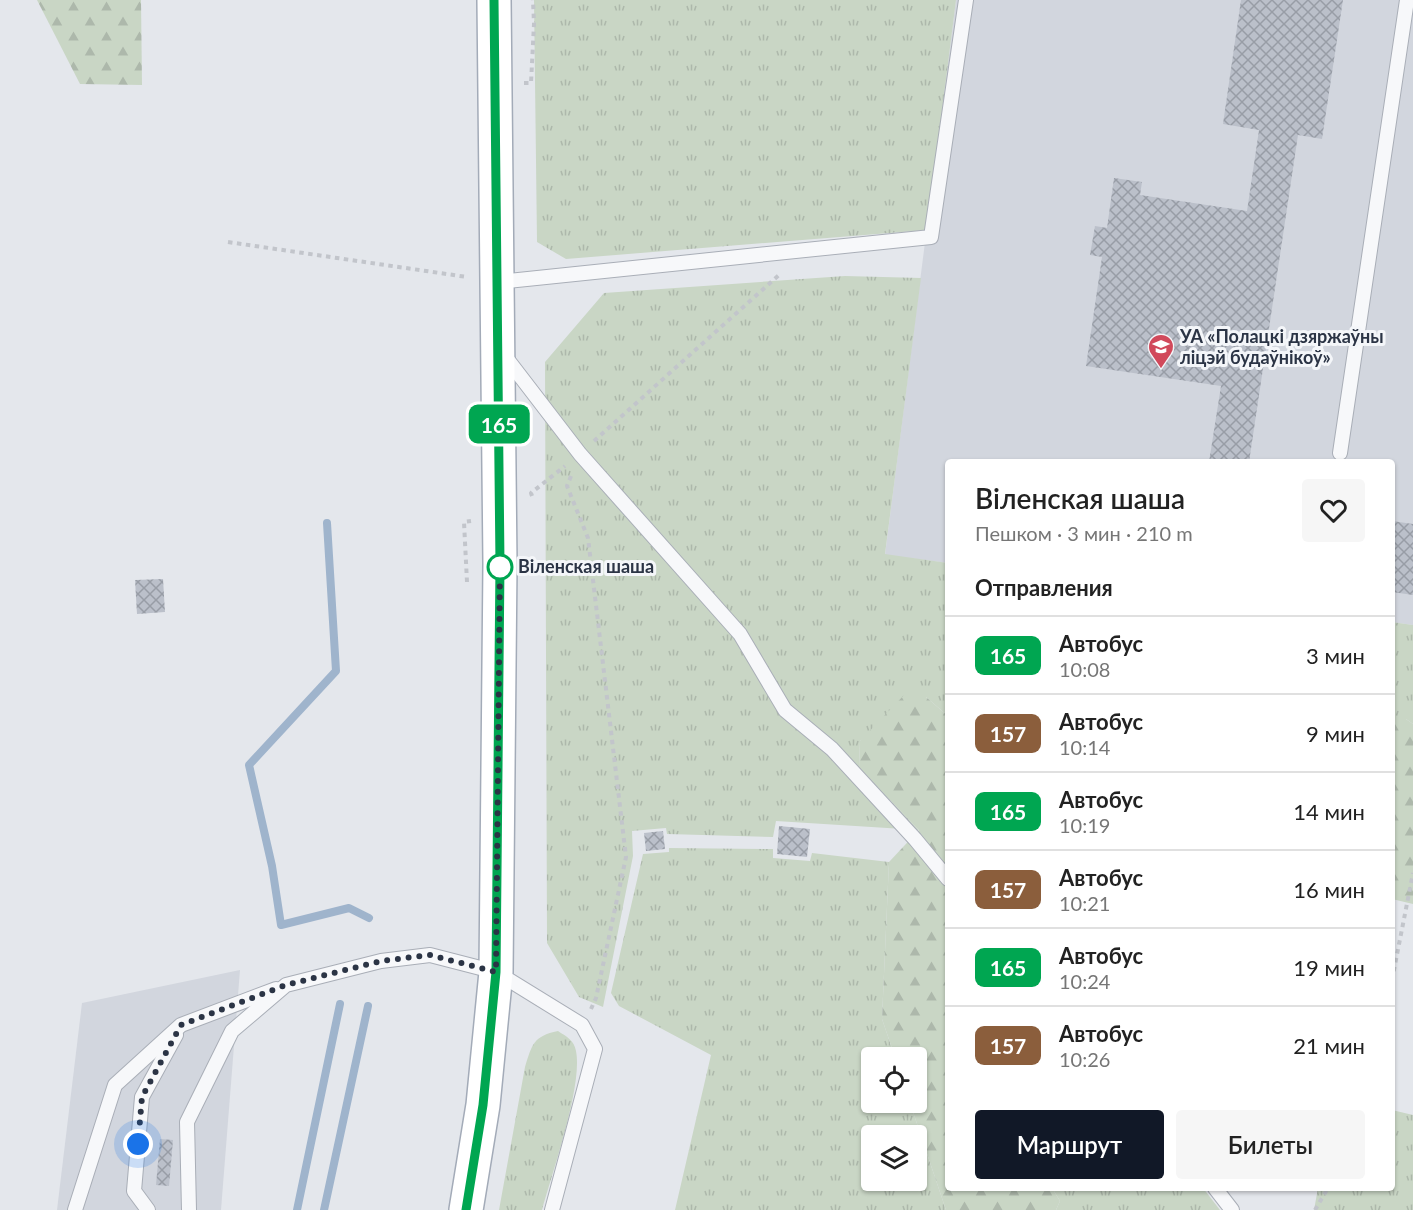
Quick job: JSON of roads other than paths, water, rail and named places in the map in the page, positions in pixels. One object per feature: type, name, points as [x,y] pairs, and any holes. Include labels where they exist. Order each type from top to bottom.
[{"type":"main road","points":[[466,1210],[483,1105],[496,972],[499,349],[494,0]]},
{"type":"lane","points":[[498,282],[932,237],[966,0]]},
{"type":"lane","points":[[1340,453],[1407,0]]},
{"type":"lane","points":[[499,349],[580,454],[740,634],[785,710],[832,749],[915,839],[945,875]]},
{"type":"lane","points":[[75,1210],[115,1084],[181,1025],[286,985],[381,961],[430,955],[496,972],[582,1025],[595,1049],[552,1210]]},
{"type":"lane","points":[[189,1210],[187,1122],[232,1031],[286,985]]},
{"type":"lane","points":[[148,1210],[134,1191],[142,1097],[181,1025]]},
{"type":"lane","points":[[1217,1191],[1232,1210]]},
{"type":"waterway","points":[[327,523],[336,671],[249,765],[272,866],[281,925],[349,908],[369,918]]},
{"type":"waterway","points":[[297,1210],[340,1004]]},
{"type":"waterway","points":[[324,1210],[368,1006]]},
{"type":"place","name":"УА «Полацкі дзяржаўны ліцэй будаўнікоў»","points":[[1161,370]]},
{"type":"place","name":"Віленская шаша","points":[[500,567]]}]
